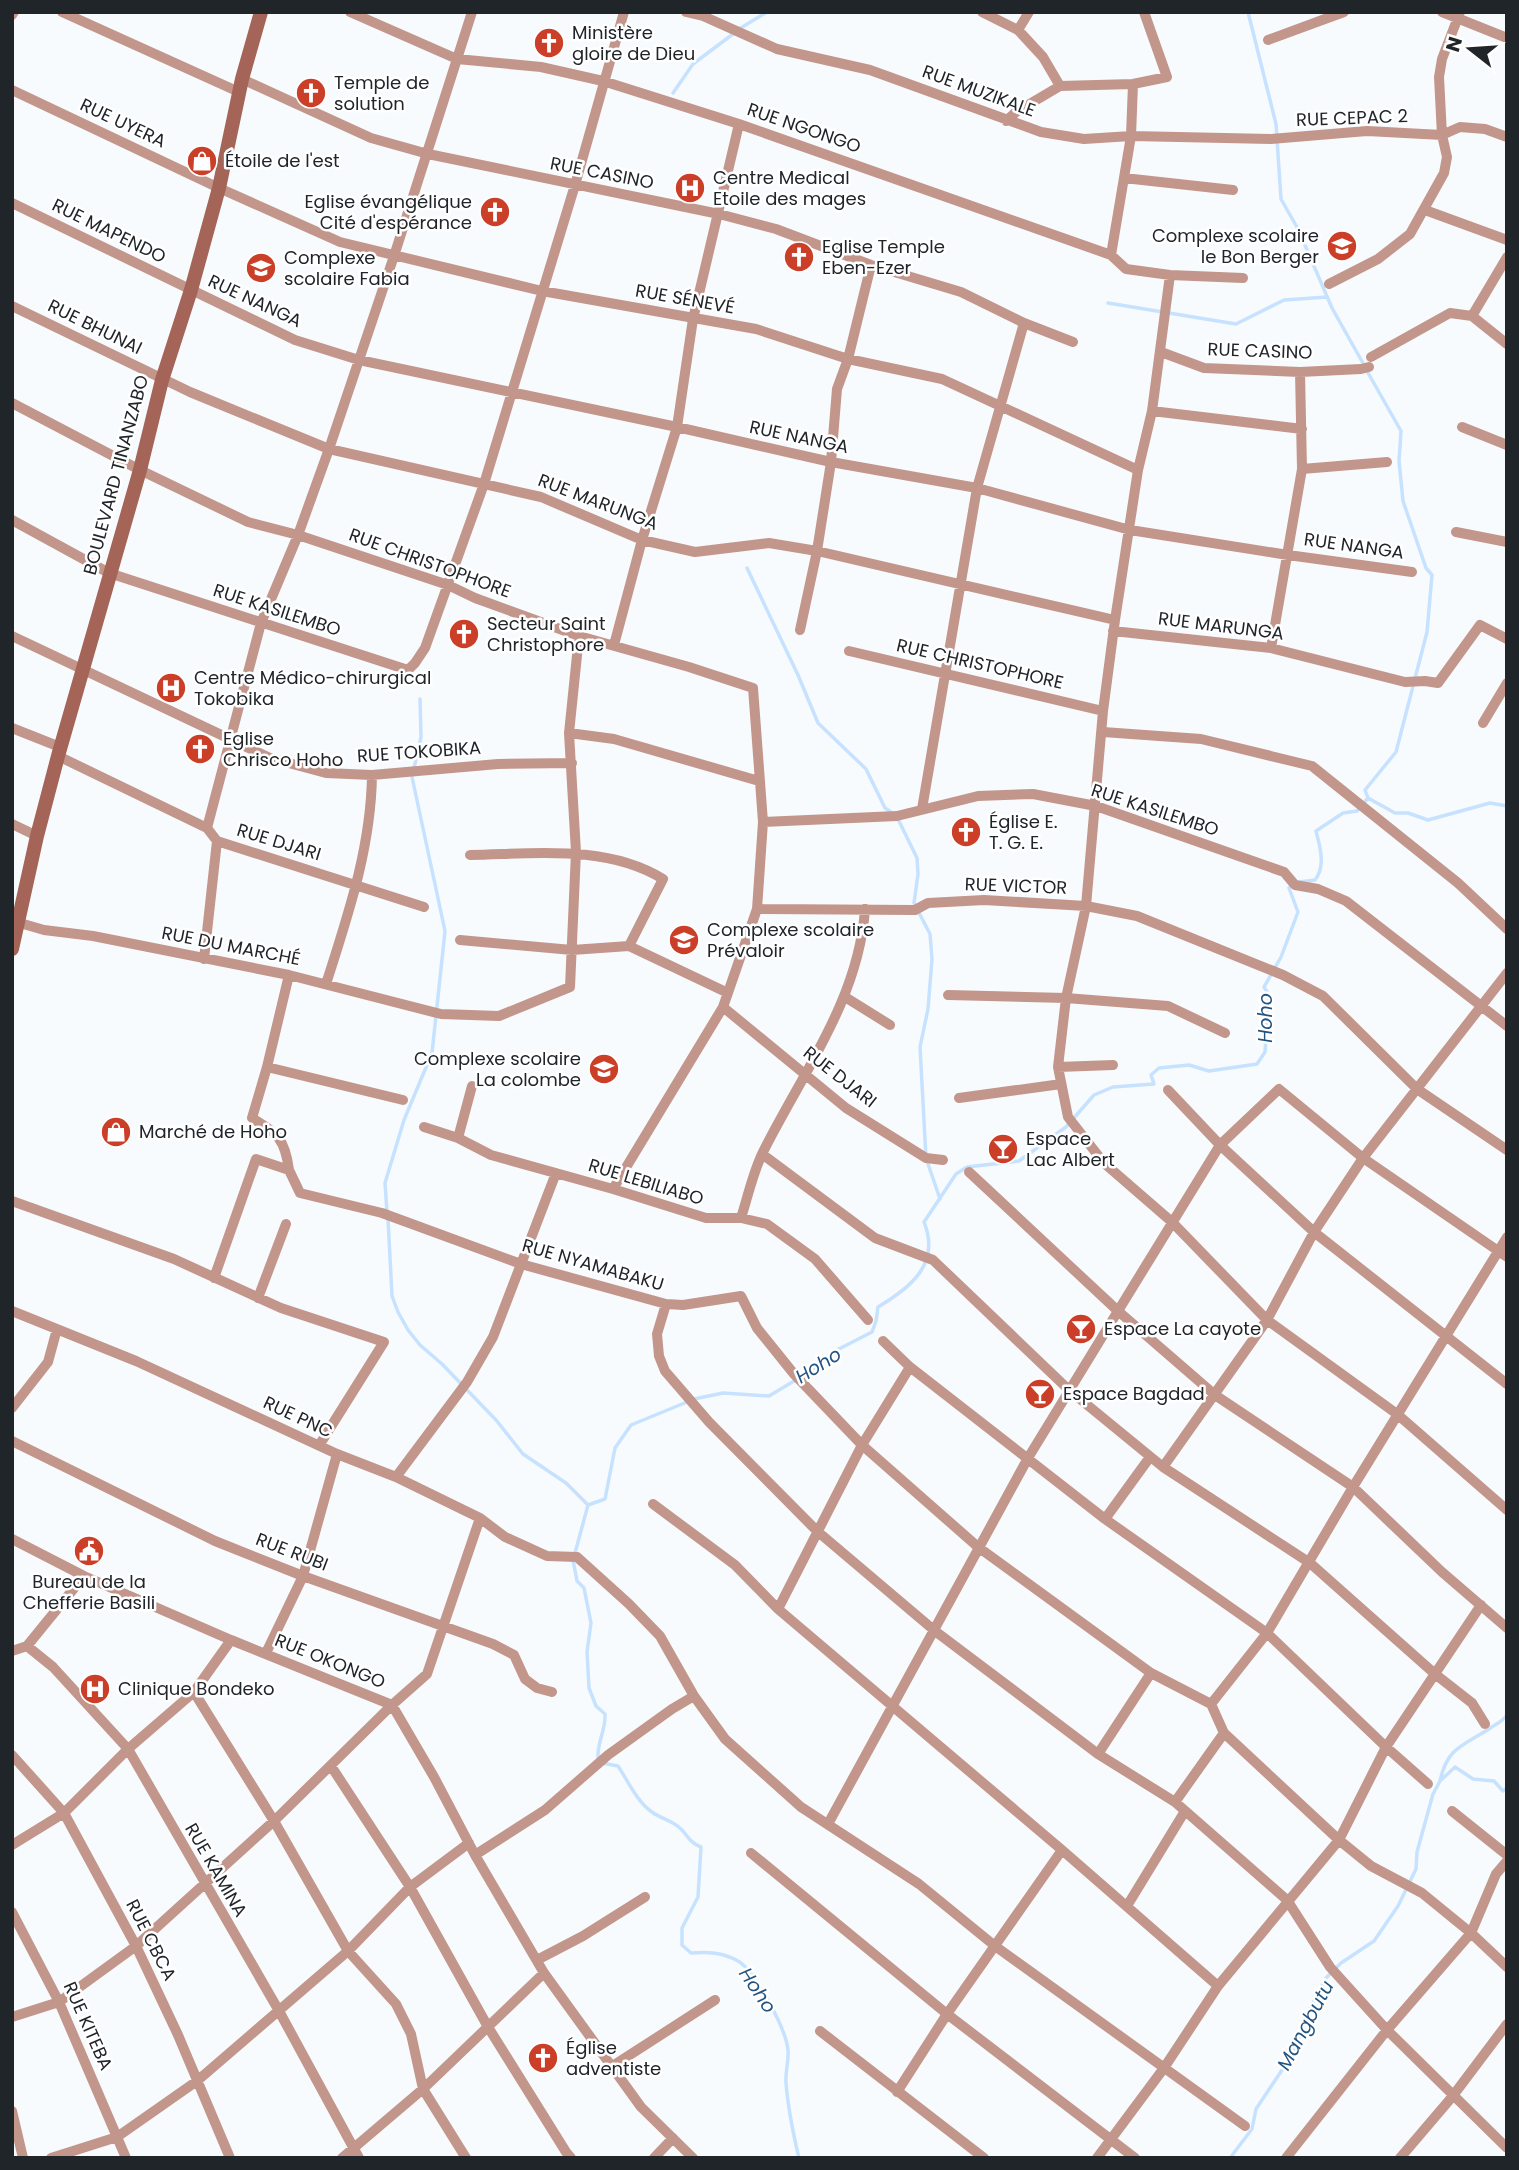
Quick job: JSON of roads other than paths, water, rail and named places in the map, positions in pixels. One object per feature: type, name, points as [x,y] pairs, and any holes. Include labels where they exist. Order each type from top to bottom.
[{"type":"street","name":"RUE CASINO","points":[[62,12],[371,138],[428,155],[719,214],[776,229],[871,265],[961,292],[1024,323],[1073,342]]},
{"type":"street","name":"BOULEVARD TINANZABO","points":[[12,949],[16,922],[59,751],[140,470],[162,380],[191,290],[219,188],[241,85],[261,12]]},
{"type":"street","name":"RUE NGONGO","points":[[350,12],[457,59],[541,68],[603,80],[739,124],[1111,255],[1126,269],[1170,275],[1243,278]]},
{"type":"street","points":[[207,828],[261,623],[298,535],[329,449],[428,155],[472,12]]},
{"type":"street","points":[[448,585],[484,484],[575,185],[624,12]]},
{"type":"street","name":"RUE MUZIKALE","points":[[686,12],[702,16],[777,49],[870,69],[1041,132],[1084,139],[1131,136],[1275,139]]},
{"type":"street","points":[[982,12],[1018,30],[1043,57],[1060,86]]},
{"type":"street","points":[[1018,30],[1028,12]]},
{"type":"street","points":[[1006,121],[1016,112],[1060,86],[1133,83],[1167,77],[1145,12]]},
{"type":"street","points":[[1268,40],[1343,12]]},
{"type":"street","points":[[1442,12],[1459,15],[1507,38]]},
{"type":"street","points":[[1329,284],[1378,259],[1410,234],[1444,173],[1447,157],[1441,135],[1439,77],[1442,59],[1459,15]]},
{"type":"street","points":[[1111,255],[1131,136],[1133,83]]},
{"type":"street","name":"RUE UYERA","points":[[12,90],[219,188]]},
{"type":"street","points":[[614,645],[642,540],[677,427],[693,319],[739,124]]},
{"type":"street","name":"RUE CEPAC 2","points":[[1275,139],[1367,131],[1441,135],[1460,127],[1485,129],[1507,137]]},
{"type":"street","points":[[1124,178],[1233,190]]},
{"type":"street","name":"RUE SÉNEVÉ","points":[[219,188],[340,242],[542,291],[756,329],[848,359],[942,379],[1138,470]]},
{"type":"street","name":"RUE MAPENDO","points":[[12,203],[191,290]]},
{"type":"street","points":[[1425,210],[1507,240]]},
{"type":"street","points":[[1507,257],[1472,316],[1507,344]]},
{"type":"street","points":[[800,630],[817,551],[831,462],[837,389],[848,359],[871,265]]},
{"type":"street","points":[[1170,275],[1152,411],[1138,470],[1114,625],[1103,711],[1086,905],[1066,998],[1058,1068],[1061,1084],[1072,1121],[1104,1163],[1172,1222],[1267,1320],[1397,1414],[1507,1510]]},
{"type":"street","name":"RUE NANGA","points":[[191,290],[295,340],[359,360],[831,462],[977,488],[1130,530],[1412,572]]},
{"type":"street","name":"RUE BHUNAI","points":[[12,306],[162,380]]},
{"type":"street","name":"RUE CASINO","points":[[1161,352],[1204,368],[1300,372],[1367,365],[1450,313],[1472,316]]},
{"type":"street","points":[[922,809],[977,488],[1024,323]]},
{"type":"street","points":[[1271,648],[1302,469],[1300,372]]},
{"type":"street","name":"RUE MARUNGA","points":[[162,380],[329,449],[541,497],[642,540],[695,552],[769,543],[817,551],[960,584],[1114,625],[1271,648],[1405,682],[1438,683],[1480,625],[1507,638]]},
{"type":"street","name":"RUE CHRISTOPHORE","points":[[12,403],[140,470],[248,522],[298,535],[448,585],[579,636],[753,688],[759,781]]},
{"type":"street","points":[[1152,411],[1302,429]]},
{"type":"street","points":[[1462,427],[1507,445]]},
{"type":"street","points":[[1302,469],[1387,462]]},
{"type":"street","name":"RUE KASILEMBO","points":[[12,520],[109,573],[408,670],[425,648],[448,585]]},
{"type":"street","points":[[1456,532],[1507,542]]},
{"type":"street","name":"RUE TOKOBIKA","points":[[12,636],[270,758],[326,773],[372,775],[498,764],[572,763]]},
{"type":"street","points":[[572,950],[576,852],[569,733],[579,636]]},
{"type":"street","name":"RUE CHRISTOPHORE","points":[[849,651],[1103,711]]},
{"type":"street","points":[[1483,723],[1507,683]]},
{"type":"street","name":"RUE DJARI","points":[[12,728],[207,828],[217,841],[424,907]]},
{"type":"street","points":[[1103,732],[1201,739],[1312,766],[1458,883],[1507,929]]},
{"type":"street","points":[[569,733],[614,738],[759,781],[763,822],[757,909],[723,1007],[613,1189]]},
{"type":"street","points":[[326,984],[358,884],[371,812],[372,775]]},
{"type":"street","name":"RUE KASILEMBO","points":[[763,822],[897,816],[978,796],[1033,794],[1096,806],[1284,872],[1295,886],[1318,888],[1346,901],[1479,1006]]},
{"type":"street","points":[[12,824],[37,836]]},
{"type":"street","points":[[204,958],[217,841]]},
{"type":"street","points":[[470,855],[576,852],[642,866],[663,879],[629,946]]},
{"type":"street","name":"RUE VICTOR","points":[[757,909],[915,910],[928,903],[984,900],[1086,905],[1138,916],[1283,975],[1323,996],[1417,1088],[1507,1150]]},
{"type":"street","points":[[741,1218],[762,1154],[807,1074],[845,997],[864,932],[865,909]]},
{"type":"street","name":"RUE DU MARCHÉ","points":[[16,922],[44,930],[93,936],[289,975],[437,1014],[499,1016],[570,987],[572,950]]},
{"type":"street","points":[[460,940],[572,950],[629,946],[728,993]]},
{"type":"street","points":[[1163,1467],[1267,1320],[1314,1232],[1363,1158],[1507,973]]},
{"type":"street","points":[[214,1278],[256,1160],[289,1170],[286,1149],[276,1133],[252,1118],[289,975]]},
{"type":"street","points":[[948,995],[1066,998],[1168,1006],[1225,1033]]},
{"type":"street","points":[[845,997],[890,1025]]},
{"type":"street","points":[[1479,1006],[1507,1026]]},
{"type":"street","name":"RUE DJARI","points":[[723,1007],[846,1108],[926,1158],[943,1160]]},
{"type":"street","points":[[1058,1068],[1112,1065]]},
{"type":"street","points":[[267,1067],[403,1100]]},
{"type":"street","points":[[960,1098],[1061,1084]]},
{"type":"street","points":[[458,1138],[472,1086]]},
{"type":"street","points":[[828,1824],[1028,1458],[1172,1222],[1220,1145],[1279,1089],[1363,1158],[1503,1253]]},
{"type":"street","points":[[1168,1090],[1220,1145],[1314,1232],[1507,1384]]},
{"type":"street","name":"RUE LEBILIABO","points":[[424,1127],[458,1138],[491,1155],[706,1218],[741,1218],[767,1224],[815,1259],[868,1320]]},
{"type":"street","points":[[762,1154],[875,1238],[927,1259],[1069,1390],[1150,1457],[1310,1563],[1435,1674],[1472,1703],[1485,1724]]},
{"type":"street","name":"RUE NYAMABAKU","points":[[289,1170],[300,1193],[386,1214],[521,1264],[666,1304],[683,1305],[741,1296],[757,1328],[796,1376],[862,1445]]},
{"type":"street","points":[[970,1172],[1118,1311],[1215,1395],[1353,1487],[1507,1628]]},
{"type":"street","points":[[396,1477],[467,1382],[493,1337],[556,1173]]},
{"type":"street","points":[[12,1201],[174,1259],[281,1308],[384,1342],[320,1444]]},
{"type":"street","points":[[258,1298],[286,1224]]},
{"type":"street","points":[[1211,1703],[1267,1633],[1445,1335],[1503,1253],[1507,1237]]},
{"type":"street","points":[[666,1304],[657,1334],[659,1356],[665,1371],[690,1401],[817,1531],[935,1631],[1098,1754],[1175,1802],[1286,1900],[1330,1967],[1452,2097],[1507,2148]]},
{"type":"street","name":"RUE PNC","points":[[12,1311],[136,1361],[337,1454],[396,1477],[480,1518],[515,1542],[547,1556],[571,1557],[629,1604],[660,1636],[694,1696]]},
{"type":"street","points":[[12,1408],[48,1362],[57,1329]]},
{"type":"street","points":[[883,1341],[910,1367],[1105,1519],[1267,1633],[1427,1784]]},
{"type":"street","points":[[778,1609],[862,1445],[910,1367]]},
{"type":"street","name":"RUE RUBI","points":[[12,1441],[215,1541],[303,1576],[493,1644],[514,1655],[525,1679],[537,1688],[552,1692]]},
{"type":"street","points":[[862,1445],[978,1547],[1150,1672],[1211,1703],[1224,1733],[1339,1840],[1371,1866],[1422,1893],[1471,1933],[1507,1968]]},
{"type":"street","points":[[266,1653],[303,1576],[337,1454]]},
{"type":"street","points":[[1105,1519],[1150,1457]]},
{"type":"street","points":[[653,1504],[735,1564],[778,1609],[1218,1986]]},
{"type":"street","points":[[12,2017],[59,2002],[135,1946],[274,1822],[392,1705],[428,1674],[480,1518]]},
{"type":"street","name":"RUE OKONGO","points":[[12,1539],[84,1576],[231,1640],[392,1705],[544,1973],[641,2107],[693,2158]]},
{"type":"street","points":[[12,1651],[27,1646],[84,1576]]},
{"type":"street","points":[[1097,2158],[1164,2068],[1218,1986],[1286,1900],[1339,1840],[1386,1747],[1481,1605]]},
{"type":"street","points":[[12,1845],[64,1813],[128,1749],[194,1692],[231,1640]]},
{"type":"street","name":"RUE KAMINA","points":[[27,1646],[53,1667],[128,1749],[279,2011],[356,2152]]},
{"type":"street","points":[[1098,1754],[1150,1672]]},
{"type":"street","points":[[194,1692],[274,1822],[348,1951],[396,2004],[411,2034],[423,2089],[466,2158]]},
{"type":"street","points":[[475,1855],[545,1810],[608,1755],[694,1696],[725,1739],[801,1807],[919,1884],[995,1946],[1245,2126]]},
{"type":"street","points":[[1175,1802],[1224,1733]]},
{"type":"street","name":"RUE CBCA","points":[[12,1755],[64,1813],[135,1946],[198,2081],[230,2158]]},
{"type":"street","points":[[331,1766],[410,1887],[488,2027],[571,2158]]},
{"type":"street","points":[[1126,1906],[1185,1811]]},
{"type":"street","points":[[1286,2158],[1387,2030],[1471,1933],[1496,1874],[1507,1858],[1452,1811]]},
{"type":"street","points":[[51,2158],[117,2137],[198,2081],[348,1951],[410,1887],[469,1843]]},
{"type":"street","points":[[897,2092],[947,2014],[1062,1850]]},
{"type":"street","points":[[751,1853],[947,2014],[1135,2158]]},
{"type":"street","points":[[537,1960],[583,1936],[645,1897]]},
{"type":"street","name":"RUE KITEBA","points":[[12,1912],[59,2002],[126,2158]]},
{"type":"street","points":[[342,2158],[356,2152],[544,1973]]},
{"type":"street","points":[[611,2067],[715,2000]]},
{"type":"street","points":[[1400,2158],[1452,2097],[1507,2024]]},
{"type":"street","points":[[820,2031],[984,2158]]},
{"type":"street","points":[[12,2110],[23,2158]]},
{"type":"street","points":[[654,2158],[673,2138]]},
{"type":"waterway","points":[[739,29],[767,12]]},
{"type":"waterway","points":[[1248,12],[1276,124],[1281,199],[1298,229],[1332,308],[1364,365]]},
{"type":"waterway","points":[[673,93],[693,64],[733,34]]},
{"type":"waterway","points":[[1108,303],[1236,324],[1284,300],[1327,297]]},
{"type":"waterway","points":[[1367,371],[1401,431],[1399,461],[1403,501],[1426,568],[1432,575],[1427,632],[1396,752],[1365,790],[1368,798]]},
{"type":"waterway","points":[[747,568],[818,723],[866,769],[885,808],[891,812]]},
{"type":"waterway","points":[[387,1212],[385,1183],[404,1120],[432,1053],[445,931],[412,777],[421,737],[420,699]]},
{"type":"waterway","name":"Hoho","points":[[1368,798],[1395,813],[1408,813],[1428,820],[1490,803],[1507,806]]},
{"type":"waterway","name":"Hoho","points":[[1299,882],[1315,880],[1318,875],[1321,856],[1316,831],[1343,813],[1357,811],[1368,798]]},
{"type":"waterway","points":[[897,817],[917,858],[914,903],[930,934],[932,959],[928,1009],[920,1047],[926,1158],[940,1199]]},
{"type":"waterway","name":"Hoho","points":[[694,1399],[723,1393],[769,1396],[809,1372],[833,1352],[872,1332],[878,1307],[901,1292],[919,1273],[928,1250],[924,1222],[956,1174],[967,1167],[1019,1161],[1066,1127],[1094,1095],[1113,1087],[1154,1084],[1151,1075],[1159,1068],[1189,1065],[1209,1071],[1257,1064],[1265,1052],[1269,995],[1264,987],[1281,957],[1298,912],[1289,888],[1293,884]]},
{"type":"waterway","points":[[388,1219],[392,1296],[408,1330],[496,1420],[523,1454],[566,1483],[588,1505]]},
{"type":"waterway","name":"Hoho","points":[[588,1505],[605,1499],[615,1448],[631,1425],[687,1402]]},
{"type":"waterway","name":"Hoho","points":[[575,1553],[588,1505]]},
{"type":"waterway","name":"Hoho","points":[[573,1560],[577,1581],[584,1588],[591,1623],[587,1652],[589,1688],[596,1706],[605,1714],[598,1758]]},
{"type":"waterway","points":[[1440,1781],[1447,1761],[1457,1749],[1499,1723],[1507,1715]]},
{"type":"waterway","name":"Hoho","points":[[602,1763],[618,1766],[647,1808],[678,1826],[701,1847],[698,1897],[682,1928],[682,1945],[691,1953],[715,1953],[738,1961],[753,1976],[769,2001],[788,2050],[787,2092],[799,2158]]},
{"type":"waterway","name":"Mangbutu","points":[[1230,2158],[1252,2129],[1256,2109],[1294,2052],[1309,2010],[1326,1978],[1341,1963],[1374,1941],[1398,1906],[1416,1869],[1417,1852],[1433,1794],[1440,1781],[1455,1767],[1473,1779],[1494,1781],[1503,1791],[1507,1788]]},
{"type":"place","name":"Ministère gloire de Dieu","points":[[549,43]]},
{"type":"place","name":"Temple de solution","points":[[311,93]]},
{"type":"place","name":"Étoile de l'est","points":[[202,161]]},
{"type":"place","name":"Centre Medical Etoile des mages","points":[[690,188]]},
{"type":"place","name":"Eglise évangélique Cité d'espérance","points":[[495,212]]},
{"type":"place","name":"Complexe scolaire le Bon Berger","points":[[1342,246]]},
{"type":"place","name":"Eglise Temple Eben-Ezer","points":[[799,257]]},
{"type":"place","name":"Complexe scolaire Fabia","points":[[261,268]]},
{"type":"place","name":"Secteur Saint Christophore","points":[[464,634]]},
{"type":"place","name":"Centre Médico-chirurgical Tokobika","points":[[171,688]]},
{"type":"place","name":"Eglise Chrisco Hoho","points":[[200,749]]},
{"type":"place","name":"Église E. T. G. E.","points":[[966,832]]},
{"type":"place","name":"Complexe scolaire Prévaloir","points":[[684,940]]},
{"type":"place","name":"Complexe scolaire La colombe","points":[[604,1069]]},
{"type":"place","name":"Marché de Hoho","points":[[116,1132]]},
{"type":"place","name":"Espace Lac Albert","points":[[1003,1149]]},
{"type":"place","name":"Espace La cayote","points":[[1081,1329]]},
{"type":"place","name":"Espace Bagdad","points":[[1040,1394]]},
{"type":"place","name":"Bureau de la Chefferie Basili","points":[[89,1551]]},
{"type":"place","name":"Clinique Bondeko","points":[[95,1689]]},
{"type":"place","name":"Église adventiste","points":[[543,2058]]}]
